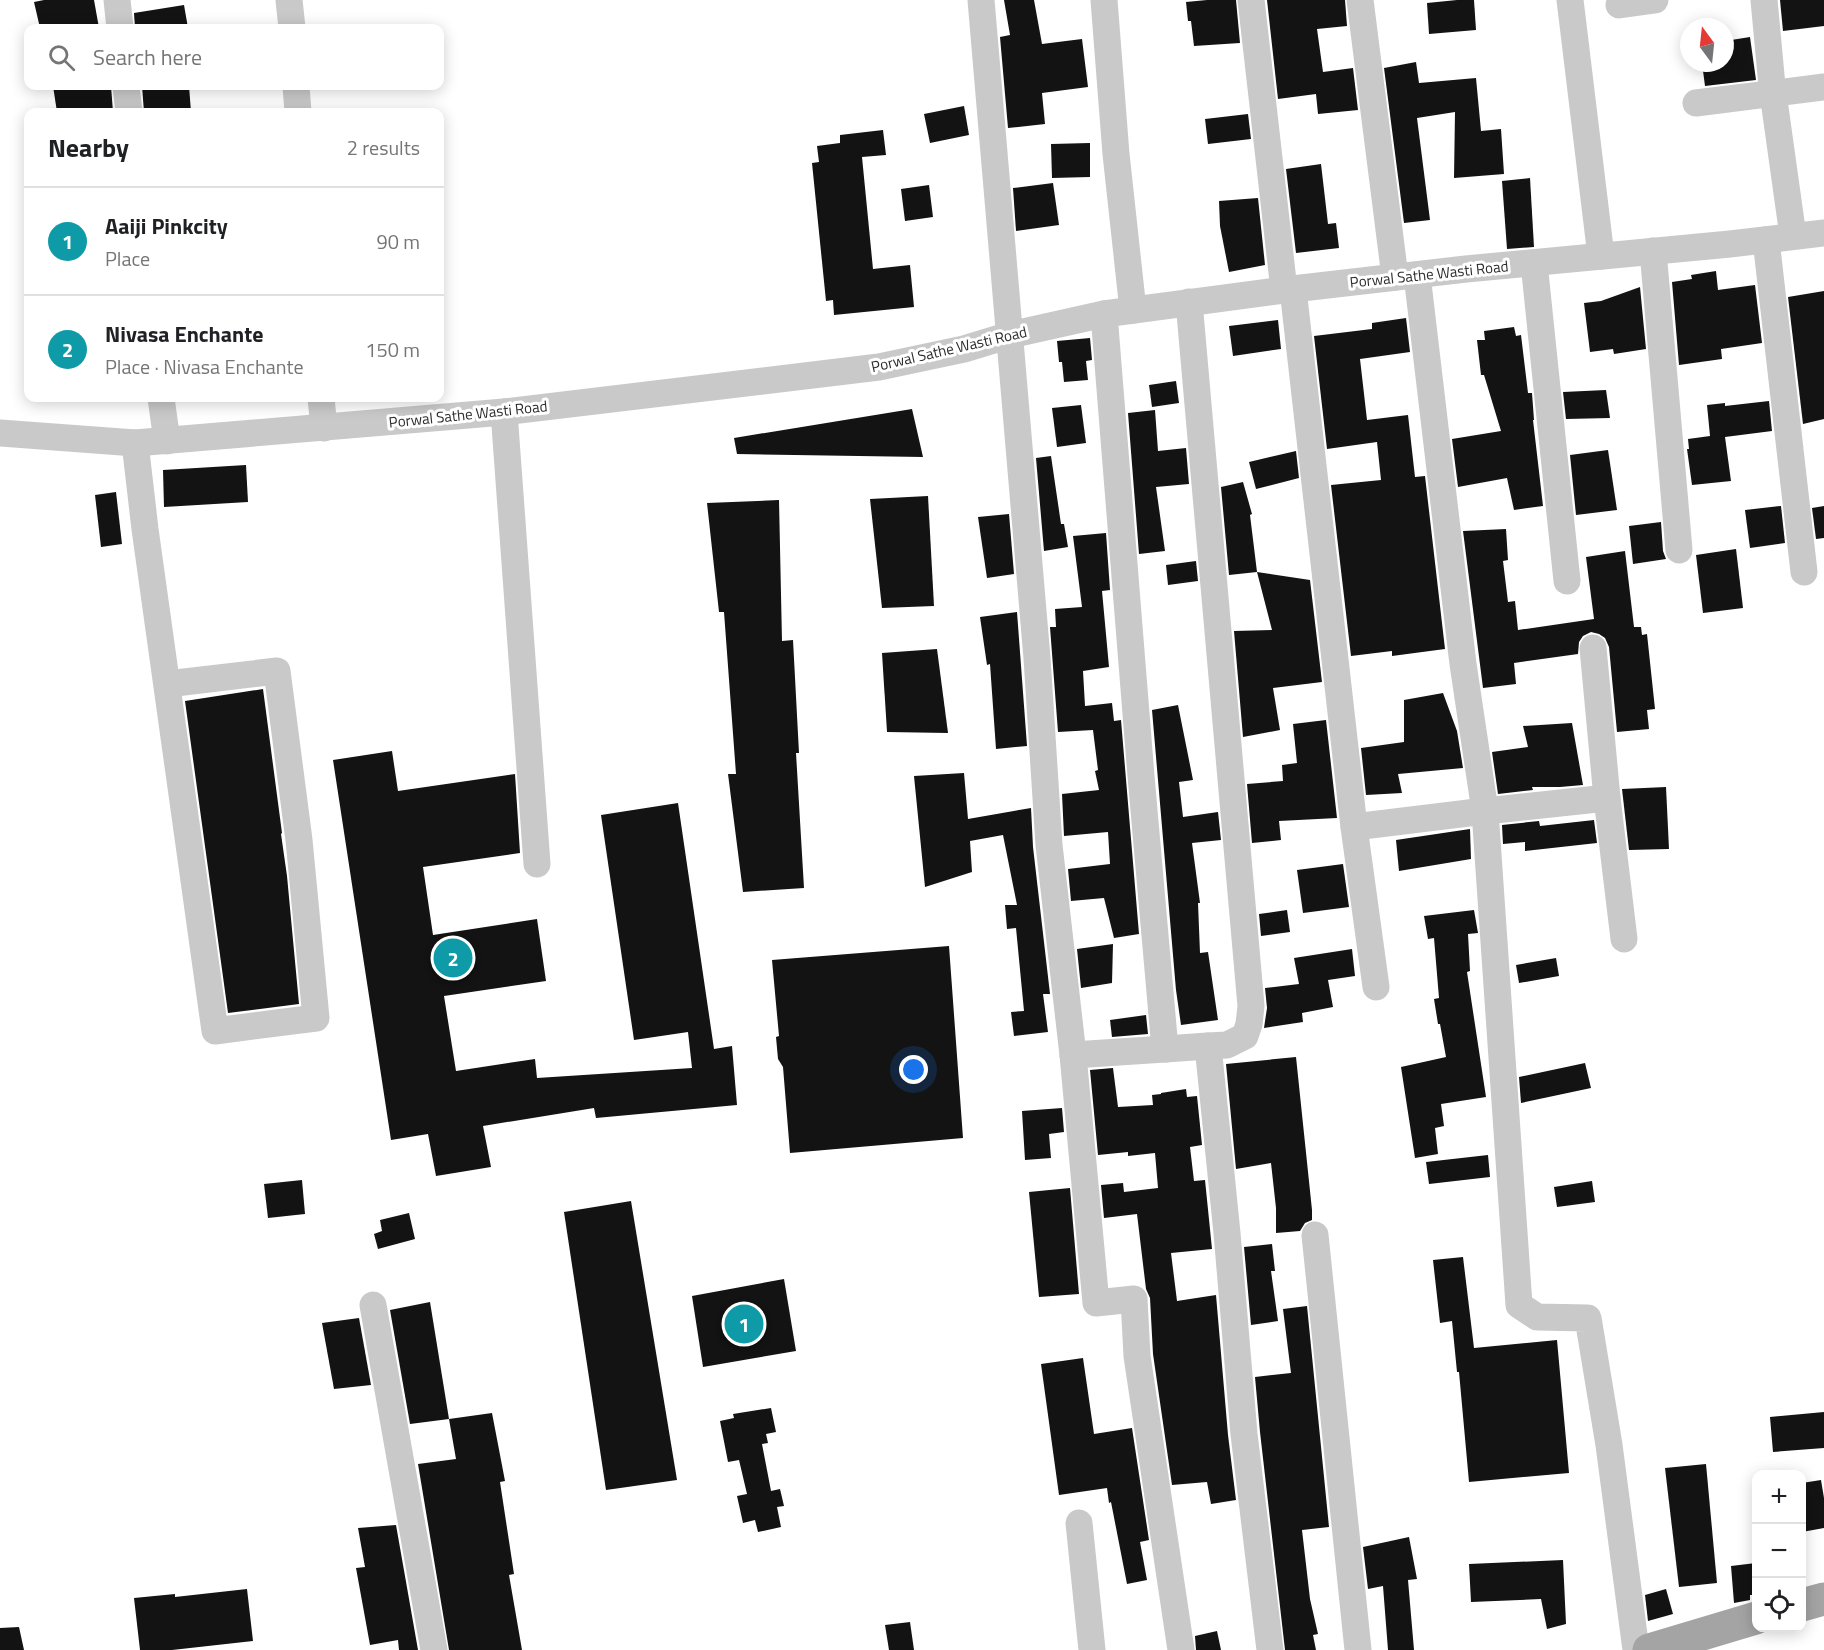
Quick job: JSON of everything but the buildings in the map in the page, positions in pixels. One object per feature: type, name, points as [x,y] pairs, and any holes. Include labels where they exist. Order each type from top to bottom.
[{"type":"main road","points":[[1806,1604],[1824,1599]]},
{"type":"main road","points":[[1649,1650],[1752,1619]]},
{"type":"street","points":[[117,0],[120,24]]},
{"type":"street","points":[[289,0],[292,24]]},
{"type":"street","points":[[981,0],[1037,658],[1049,845],[1073,1055],[1096,1303],[1134,1299],[1137,1356],[1181,1650]]},
{"type":"street","points":[[1104,0],[1116,154],[1133,310]]},
{"type":"street","points":[[1251,0],[1376,987]]},
{"type":"street","points":[[1360,0],[1406,276],[1485,811],[1519,1305],[1537,1317],[1588,1318],[1609,1445],[1636,1650]]},
{"type":"street","points":[[1570,0],[1601,256]]},
{"type":"street","points":[[1619,5],[1655,0]]},
{"type":"street","points":[[1764,0],[1773,93],[1793,236]]},
{"type":"street","points":[[1696,103],[1824,87]]},
{"type":"street","points":[[126,90],[129,108]]},
{"type":"street","points":[[296,90],[298,108]]},
{"type":"street","name":"Porwal Sathe Wasti Road","points":[[0,433],[135,443],[504,412],[879,366],[964,349],[1010,335],[1104,314],[1189,302],[1534,262],[1824,233]]},
{"type":"street","points":[[1766,240],[1804,572]]},
{"type":"street","points":[[1653,251],[1679,550]]},
{"type":"street","points":[[1534,262],[1567,581]]},
{"type":"street","points":[[1073,1055],[1227,1045],[1245,1036],[1249,1024],[1251,1006],[1189,302]]},
{"type":"street","points":[[1104,314],[1144,822],[1165,1049]]},
{"type":"street","points":[[162,402],[167,441]]},
{"type":"street","points":[[321,402],[324,428]]},
{"type":"street","points":[[504,412],[537,864]]},
{"type":"street","points":[[135,443],[145,529],[215,1031],[316,1017],[299,840],[277,671],[167,684]]},
{"type":"street","points":[[1593,648],[1607,798],[1624,939]]},
{"type":"street","points":[[1354,827],[1607,798]]},
{"type":"street","points":[[1208,1046],[1244,1434],[1270,1650]]},
{"type":"street","points":[[1315,1236],[1358,1650]]},
{"type":"street","points":[[373,1305],[434,1650]]},
{"type":"street","points":[[1079,1523],[1092,1650]]},
{"type":"place","name":"Nivasa Enchante","points":[[453,958]]},
{"type":"place","name":"Aaiji Pinkcity","points":[[744,1324]]}]
